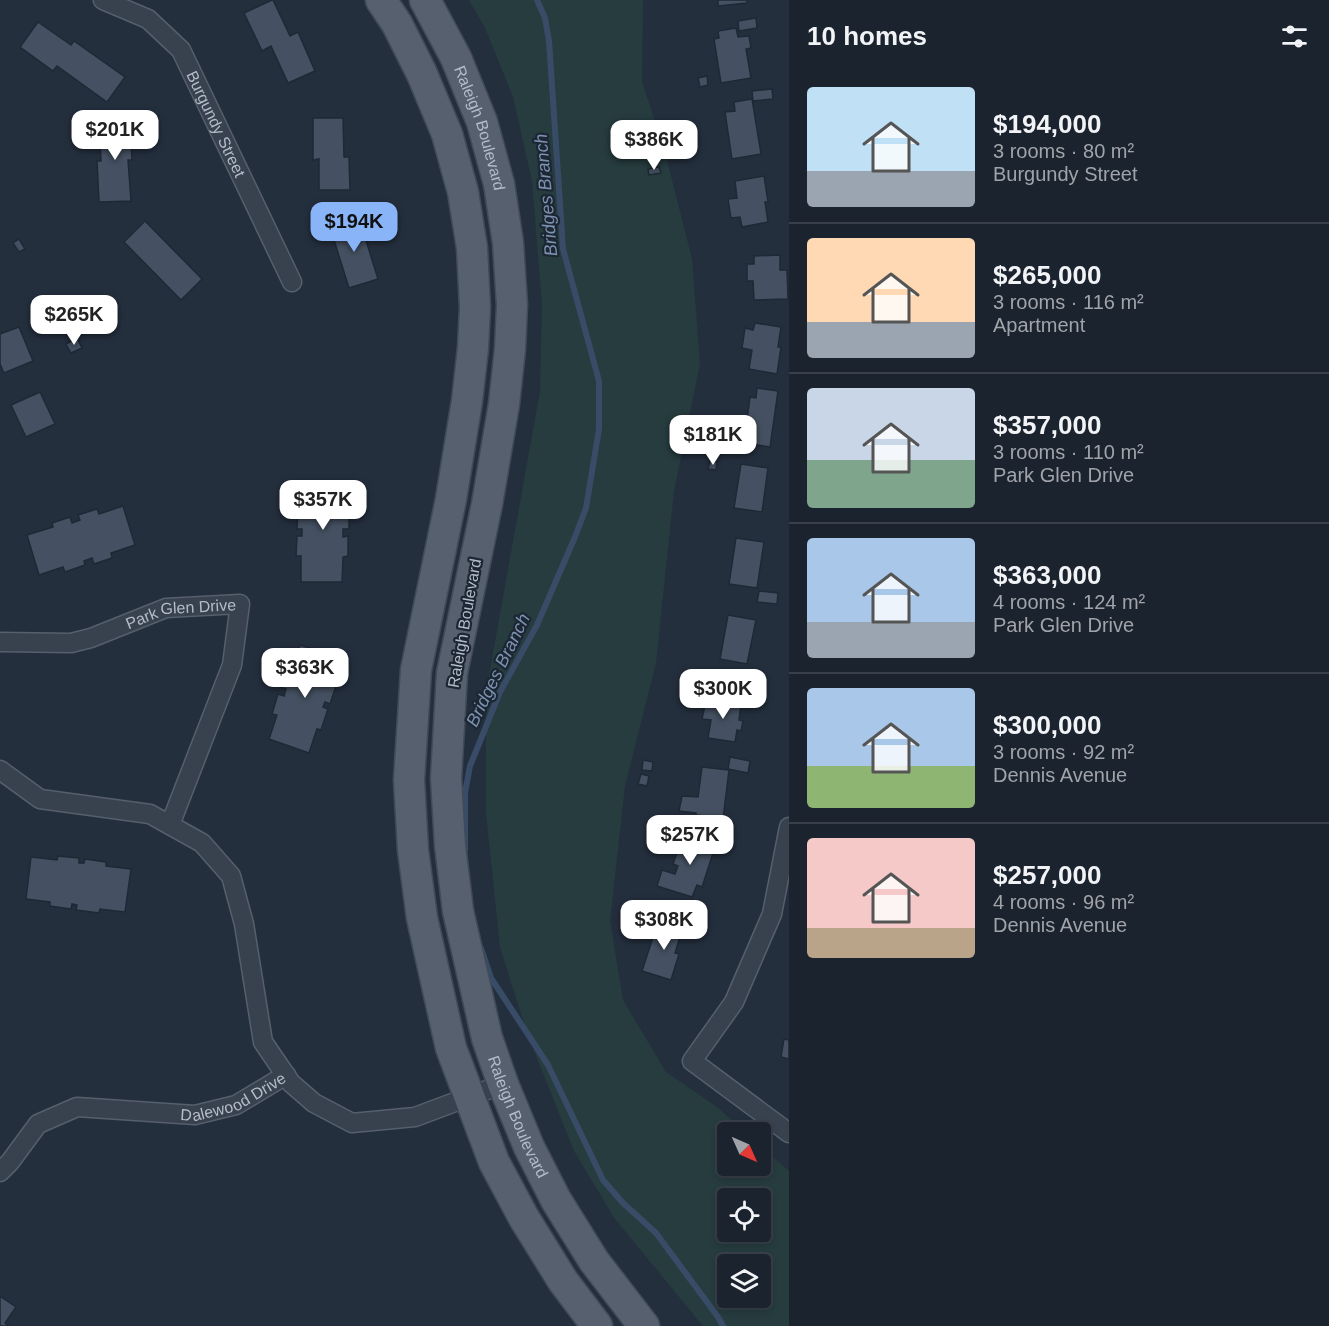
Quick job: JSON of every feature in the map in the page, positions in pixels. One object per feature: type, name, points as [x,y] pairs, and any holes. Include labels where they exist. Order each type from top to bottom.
[{"type":"main road","name":"Raleigh Boulevard","points":[[381,0],[397,24],[422,74],[447,134],[463,192],[472,248],[475,307],[468,401],[451,499],[416,670],[409,780],[413,850],[422,918],[451,1048],[495,1162],[524,1218],[563,1281],[597,1326]]},
{"type":"main road","name":"Raleigh Boulevard","points":[[425,0],[456,58],[482,122],[499,184],[508,243],[512,305],[505,393],[487,504],[452,673],[446,778],[450,845],[458,911],[487,1038],[529,1146],[556,1200],[594,1261],[644,1326]]},
{"type":"street","name":"Burgundy Street","points":[[103,0],[148,19],[182,50],[292,282]]},
{"type":"street","name":"Park Glen Drive","points":[[0,642],[71,643],[91,638],[166,608],[240,604],[232,665],[170,825]]},
{"type":"street","points":[[0,770],[40,799],[150,814],[202,843],[231,876],[244,924],[263,1042],[286,1075]]},
{"type":"street","points":[[789,827],[772,914],[734,1002],[692,1061],[789,1132]]},
{"type":"street","name":"Dalewood Drive","points":[[0,1172],[38,1124],[77,1107],[195,1115],[236,1105],[286,1075],[291,1083],[314,1103],[352,1123],[415,1117],[503,1084]]},
{"type":"green space","points":[[469,0],[643,0],[642,81],[666,156],[692,259],[700,364],[674,491],[656,663],[625,786],[610,921],[623,1000],[666,1072],[717,1107],[734,1122],[717,1122],[717,1176],[771,1176],[771,1155],[789,1171],[789,1326],[703,1326],[615,1219],[574,1151],[527,1033],[500,947],[486,813],[486,692],[540,391],[542,304],[532,181],[513,97],[485,28]]},
{"type":"building","points":[[273,0],[290,36],[298,32],[315,71],[288,83],[271,46],[262,51],[244,13]]},
{"type":"building","points":[[718,0],[747,0],[747,3],[718,6]]},
{"type":"building","points":[[756,18],[757,28],[739,31],[738,21]]},
{"type":"building","points":[[38,22],[71,45],[74,41],[125,77],[107,102],[57,66],[53,71],[20,47]]},
{"type":"building","points":[[736,28],[738,37],[749,36],[751,48],[746,49],[751,78],[721,83],[714,39],[719,38],[718,31]]},
{"type":"building","points":[[707,76],[708,85],[700,87],[698,78]]},
{"type":"building","points":[[772,89],[773,99],[753,101],[752,91]]},
{"type":"building","points":[[752,99],[761,154],[732,159],[725,112],[735,111],[734,102]]},
{"type":"building","points":[[313,118],[343,118],[344,157],[349,157],[350,190],[319,190],[319,159],[313,160]]},
{"type":"building","points":[[130,119],[132,160],[128,160],[131,201],[99,202],[97,161],[101,161],[99,121]]},
{"type":"building","points":[[659,167],[661,173],[649,175],[648,169]]},
{"type":"building","points":[[764,176],[768,222],[742,227],[740,217],[731,218],[728,199],[737,198],[735,181]]},
{"type":"building","points":[[359,218],[378,279],[349,288],[330,227]]},
{"type":"building","points":[[145,221],[202,279],[181,300],[124,242]]},
{"type":"building","points":[[19,239],[25,249],[19,252],[13,243]]},
{"type":"building","points":[[780,255],[780,270],[787,270],[788,299],[754,300],[753,281],[747,281],[747,264],[754,264],[754,256]]},
{"type":"building","points":[[755,323],[781,327],[777,374],[749,369],[752,350],[742,348],[745,328],[753,330]]},
{"type":"building","points":[[19,327],[33,361],[4,373],[0,364],[0,334]]},
{"type":"building","points":[[77,338],[82,348],[71,353],[66,344]]},
{"type":"building","points":[[757,388],[778,391],[770,447],[744,443],[750,397],[756,398]]},
{"type":"building","points":[[40,392],[55,424],[26,437],[11,405]]},
{"type":"building","points":[[710,461],[717,462],[716,470],[708,469]]},
{"type":"building","points":[[741,464],[768,468],[762,512],[734,508]]},
{"type":"building","points":[[302,481],[345,482],[345,508],[349,508],[349,529],[343,529],[343,537],[348,536],[348,556],[343,557],[342,582],[301,582],[301,556],[296,556],[297,536],[302,536],[302,529],[297,529]]},
{"type":"building","points":[[123,506],[135,545],[111,553],[112,558],[94,564],[92,558],[84,561],[85,565],[65,572],[63,567],[39,575],[27,535],[53,527],[52,523],[70,517],[72,523],[80,520],[78,515],[97,509],[99,514]]},
{"type":"building","points":[[736,538],[764,542],[757,588],[729,584]]},
{"type":"building","points":[[759,591],[778,593],[777,604],[757,602]]},
{"type":"building","points":[[728,615],[756,620],[747,664],[720,659]]},
{"type":"building","points":[[300,645],[341,658],[332,682],[337,683],[330,704],[325,702],[323,707],[328,709],[321,730],[317,729],[309,753],[269,739],[277,715],[272,714],[278,694],[284,696],[286,689],[281,687],[287,667],[292,669]]},
{"type":"building","points":[[739,688],[758,692],[756,701],[738,698]]},
{"type":"building","points":[[706,700],[741,706],[739,720],[743,721],[741,731],[737,730],[735,742],[708,738],[711,720],[702,719]]},
{"type":"building","points":[[730,757],[750,761],[748,773],[728,769]]},
{"type":"building","points":[[643,760],[653,762],[652,771],[642,770]]},
{"type":"building","points":[[702,767],[729,770],[723,819],[679,811],[682,796],[698,797]]},
{"type":"building","points":[[641,774],[649,776],[647,786],[638,784]]},
{"type":"building","points":[[690,832],[717,841],[702,887],[697,885],[692,897],[657,886],[662,870],[675,874],[678,866],[673,864],[678,850],[683,852]]},
{"type":"building","points":[[58,856],[79,858],[79,863],[84,863],[85,859],[106,862],[106,866],[131,869],[125,912],[100,909],[99,913],[76,910],[77,905],[72,904],[71,909],[50,906],[50,902],[26,899],[31,857],[57,860]]},
{"type":"building","points":[[661,920],[683,927],[675,953],[679,954],[671,980],[642,971],[656,928],[658,929]]},
{"type":"building","points":[[784,1039],[789,1040],[789,1059],[781,1057]]},
{"type":"building","points":[[0,1296],[16,1307],[5,1323],[9,1326],[0,1326]]},
{"type":"waterway","name":"Bridges Branch","points":[[465,850],[465,793],[470,766],[500,692],[537,625],[575,537],[586,508],[599,429],[599,381],[563,249],[549,41],[545,18],[537,0]]},
{"type":"waterway","name":"Bridges Branch","points":[[481,948],[491,978],[548,1065],[603,1180],[623,1203],[656,1233],[723,1326]]}]
